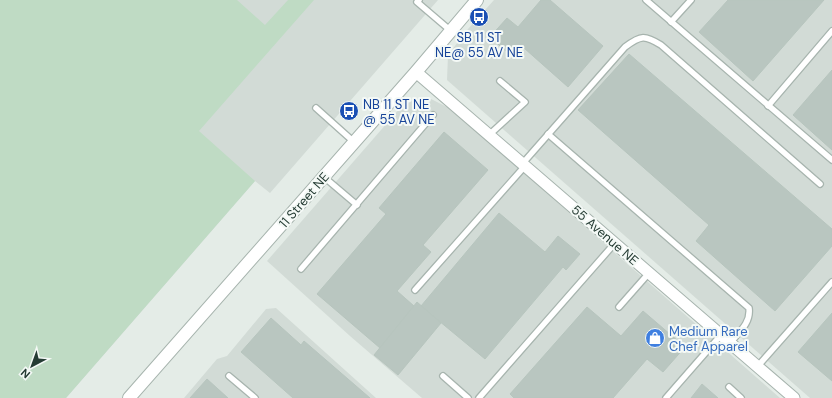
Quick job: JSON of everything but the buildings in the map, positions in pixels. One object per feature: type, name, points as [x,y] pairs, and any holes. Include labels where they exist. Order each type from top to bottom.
[{"type":"street","name":"11 Street NE","points":[[130,398],[355,142],[477,0]]},
{"type":"street","name":"55 Avenue NE","points":[[416,72],[794,398]]},
{"type":"lane","points":[[419,0],[417,2],[451,31]]},
{"type":"lane","points":[[646,0],[832,160]]},
{"type":"lane","points":[[672,22],[691,0]]},
{"type":"lane","points":[[768,106],[832,31]]},
{"type":"lane","points":[[415,290],[625,46],[636,39],[648,38],[661,45],[820,184]]},
{"type":"lane","points":[[489,134],[525,102],[500,81]]},
{"type":"lane","points":[[316,108],[355,142]]},
{"type":"lane","points":[[301,269],[433,115]]},
{"type":"lane","points":[[548,134],[749,308],[750,317],[730,343]]},
{"type":"lane","points":[[324,177],[357,205]]},
{"type":"lane","points":[[479,398],[615,243]]},
{"type":"lane","points":[[619,307],[650,273]]},
{"type":"lane","points":[[757,366],[832,282]]},
{"type":"lane","points":[[666,398],[721,335]]},
{"type":"lane","points":[[229,376],[255,398]]},
{"type":"lane","points":[[443,376],[468,398]]},
{"type":"lane","points":[[729,387],[741,398]]},
{"type":"shaded area","points":[[0,0],[438,0],[270,193],[255,181],[66,398],[0,398]]},
{"type":"shaded area","points":[[494,0],[832,0],[832,398],[810,398],[447,80],[448,55],[468,29]]},
{"type":"shaded area","points":[[431,99],[451,109],[780,398],[422,398],[350,336],[267,261],[401,107],[414,100]]},
{"type":"shaded area","points":[[276,308],[376,398],[184,398],[217,359],[227,356],[266,309]]},
{"type":"green space","points":[[0,0],[237,0],[265,25],[288,0],[314,0],[199,131],[255,181],[66,398],[0,398]]},
{"type":"place","name":"SB 11 ST NE@ 55 AV NE","points":[[479,17]]},
{"type":"place","name":"NB 11 ST NE @ 55 AV NE","points":[[349,111]]},
{"type":"place","name":"Medium Rare Chef Apparel","points":[[655,338]]}]
